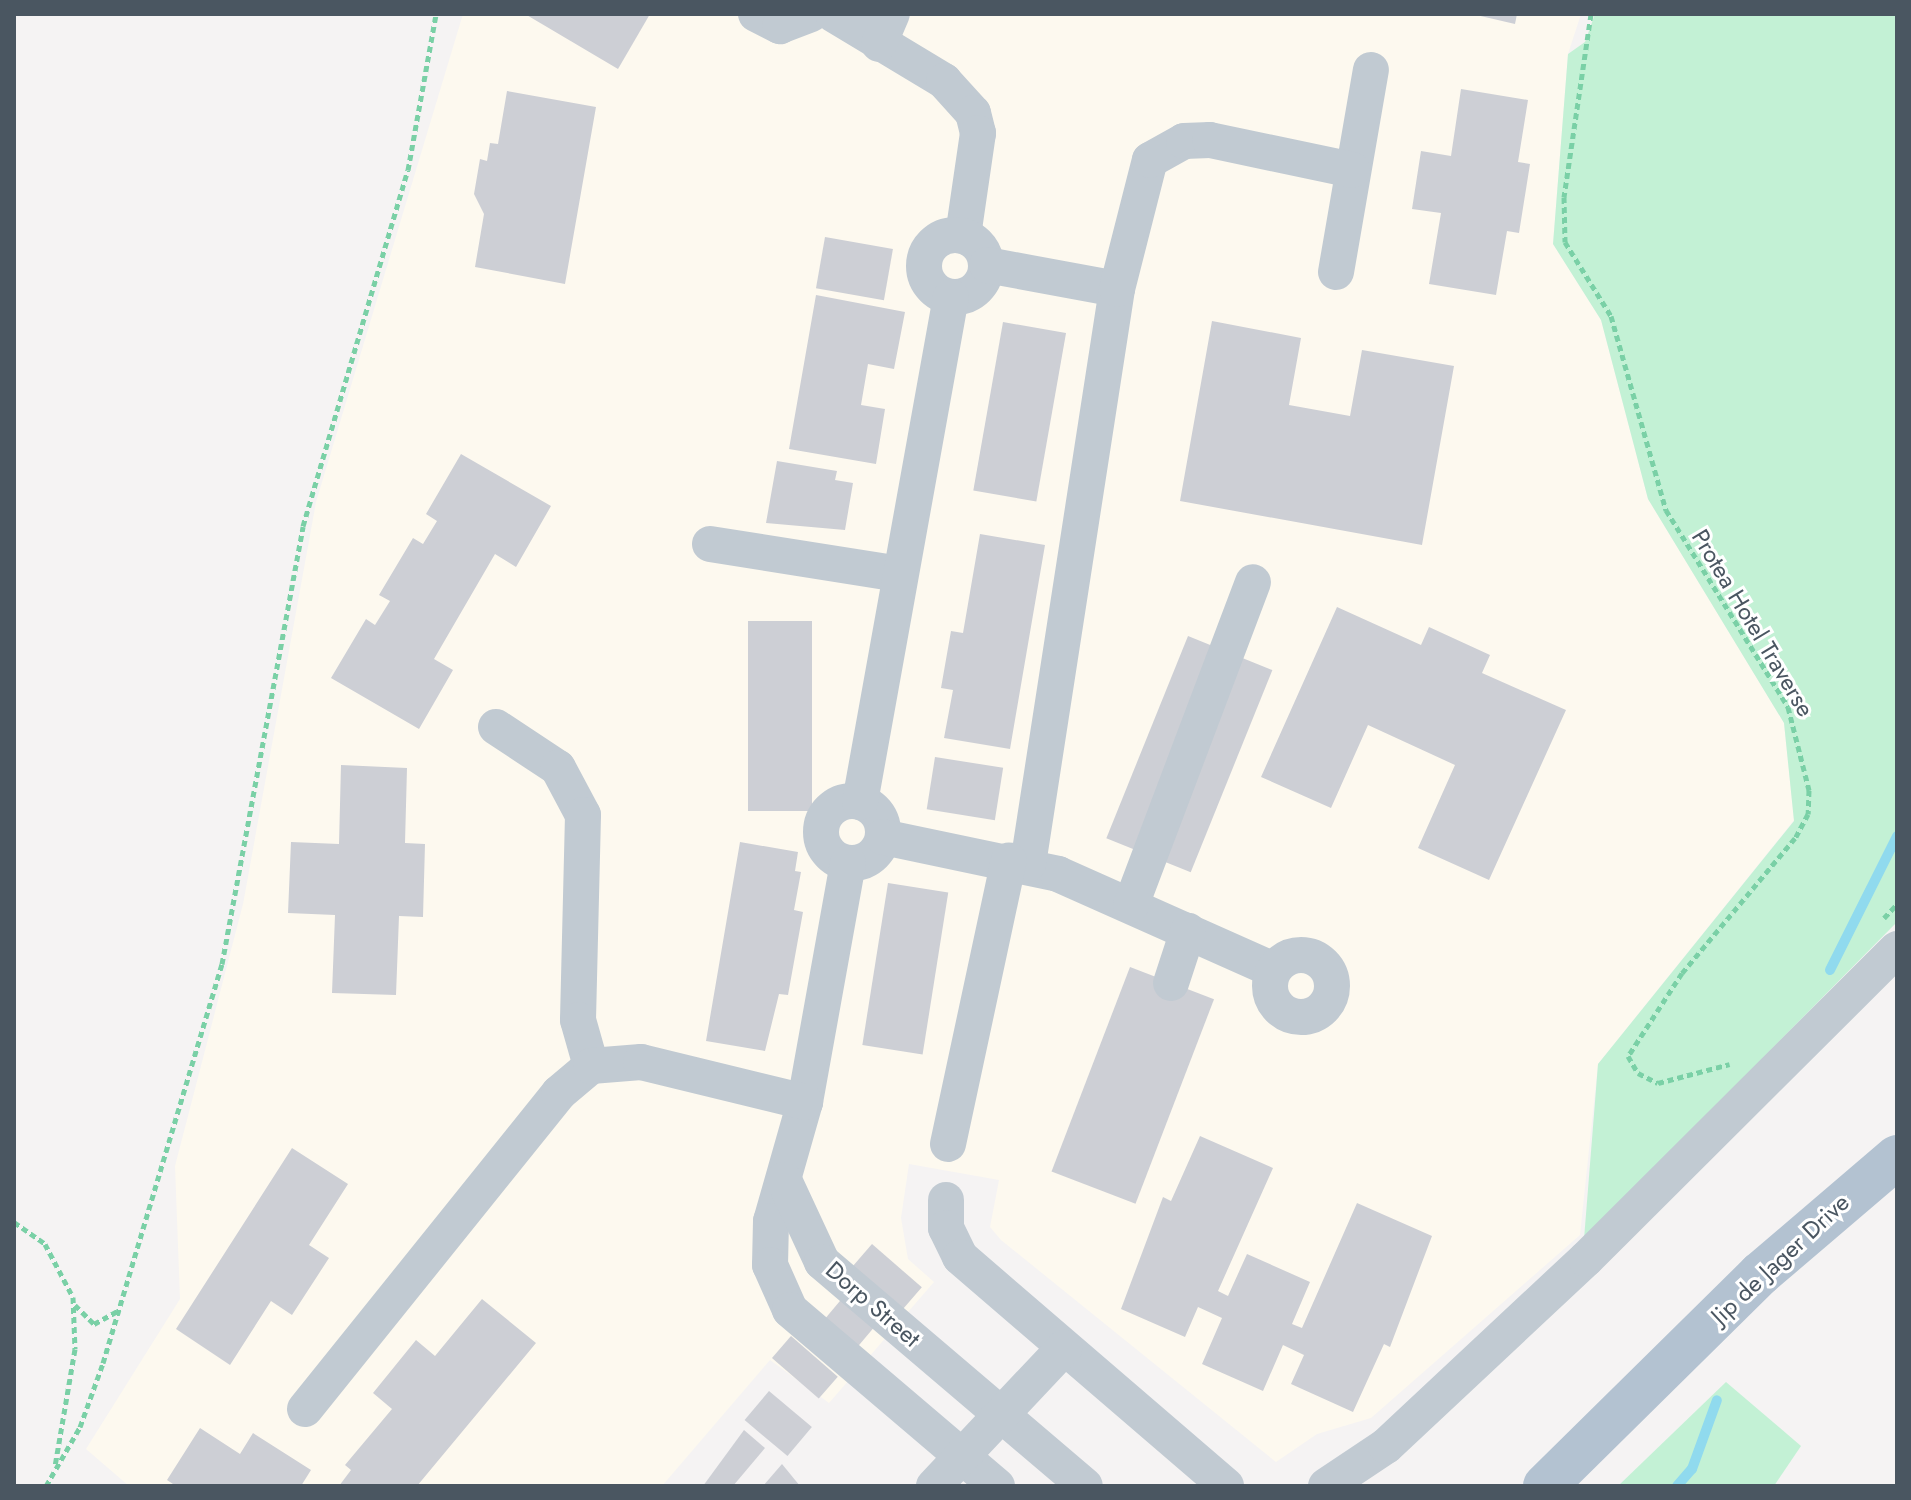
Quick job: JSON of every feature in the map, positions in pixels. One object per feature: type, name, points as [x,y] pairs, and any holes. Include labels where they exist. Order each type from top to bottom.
[{"type":"main road","name":"Jip de Jager Drive","points":[[1545,1486],[1760,1274],[1897,1157]]},
{"type":"main road","name":"Jip de Jager Drive","points":[[1669,1366],[1774,1293],[1897,1176]]},
{"type":"lane","points":[[756,14],[780,26],[811,14]]},
{"type":"lane","points":[[833,14],[886,29],[944,81],[973,113],[978,133],[963,236]]},
{"type":"lane","points":[[1336,272],[1371,70]]},
{"type":"lane","points":[[948,1144],[1018,862],[1117,289],[1139,184],[1162,149],[1210,140],[1352,170]]},
{"type":"lane","points":[[951,297],[927,280],[925,259],[935,242],[963,236],[977,244],[987,265]]},
{"type":"lane","points":[[987,265],[1117,289]]},
{"type":"lane","points":[[951,297],[976,289],[987,265]]},
{"type":"lane","points":[[860,802],[951,297]]},
{"type":"lane","points":[[710,544],[899,574]]},
{"type":"lane","points":[[1131,905],[1253,582]]},
{"type":"lane","points":[[496,727],[558,768],[583,815],[578,1020],[591,1066]]},
{"type":"lane","points":[[860,802],[875,812],[883,837],[874,854],[848,863],[824,846],[821,826],[832,809],[860,802]]},
{"type":"lane","points":[[883,837],[1018,862],[1131,905],[1274,970]]},
{"type":"lane","points":[[848,863],[805,1102],[767,1241],[776,1288],[832,1349],[978,1475]]},
{"type":"lane","points":[[1171,983],[1188,931]]},
{"type":"lane","points":[[1326,1486],[1386,1446],[1575,1269],[1887,939]]},
{"type":"lane","points":[[305,1409],[559,1093],[591,1066],[641,1062],[805,1102]]},
{"type":"lane","name":"Dorp Street","points":[[784,1180],[822,1262],[1085,1486]]},
{"type":"lane","points":[[946,1200],[946,1228],[960,1257],[1226,1486]]},
{"type":"lane","points":[[978,1475],[1005,1415],[1064,1348]]},
{"type":"lane","points":[[934,1486],[978,1475]]},
{"type":"path","points":[[46,1486],[80,1427],[120,1309],[222,964],[303,526],[408,170],[436,14]]},
{"type":"path","name":"Protea Hotel Traverse","points":[[1591,14],[1565,188],[1565,242],[1611,316],[1625,384],[1676,532],[1797,726],[1810,800],[1795,838],[1682,973],[1628,1056],[1638,1073],[1658,1083],[1706,1075],[1741,1058]]},
{"type":"path","points":[[1887,939],[1897,904]]},
{"type":"path","points":[[14,1222],[45,1244],[73,1302],[94,1324],[120,1309]]},
{"type":"path","points":[[52,1475],[75,1349],[73,1302]]},
{"type":"shaded area","points":[[463,14],[1581,14],[1568,54],[1553,244],[1601,320],[1648,499],[1784,723],[1794,820],[1598,1064],[1580,1235],[1371,1418],[1317,1434],[1276,1462],[1001,1240],[990,1227],[999,1180],[909,1164],[901,1218],[908,1259],[934,1282],[829,1403],[770,1360],[662,1486],[129,1486],[86,1449],[180,1299],[175,1166],[243,904],[316,502]]},
{"type":"green space","points":[[1595,14],[1897,14],[1897,922],[1584,1239],[1598,1064],[1794,821],[1784,723],[1648,499],[1601,320],[1553,244],[1568,54],[1585,42]]},
{"type":"green space","points":[[1726,1382],[1801,1446],[1774,1486],[1618,1486]]},
{"type":"building","points":[[525,14],[650,14],[618,69]]},
{"type":"building","points":[[1472,14],[1517,14],[1515,24]]},
{"type":"building","points":[[1461,89],[1528,100],[1518,162],[1530,164],[1519,233],[1507,231],[1496,295],[1429,284],[1441,213],[1412,209],[1421,151],[1451,156]]},
{"type":"building","points":[[507,91],[596,107],[565,284],[475,267],[484,214],[474,194],[480,159],[487,161],[490,143],[498,144]]},
{"type":"building","points":[[825,237],[893,249],[884,300],[816,288]]},
{"type":"building","points":[[816,295],[905,312],[894,369],[868,364],[861,405],[885,409],[876,464],[789,449]]},
{"type":"building","points":[[1212,321],[1301,338],[1289,405],[1350,416],[1362,350],[1454,366],[1422,545],[1180,501]]},
{"type":"building","points":[[1003,322],[1066,333],[1036,502],[973,490]]},
{"type":"building","points":[[461,454],[551,506],[516,567],[495,554],[434,659],[453,670],[419,729],[331,678],[366,619],[375,625],[390,601],[379,595],[413,538],[423,544],[437,521],[426,514]]},
{"type":"building","points":[[777,461],[837,471],[835,480],[853,483],[845,530],[766,523]]},
{"type":"building","points":[[980,534],[1045,545],[1010,749],[944,738],[953,690],[941,688],[951,631],[963,633]]},
{"type":"building","points":[[1337,607],[1421,645],[1429,627],[1490,655],[1482,673],[1566,710],[1489,880],[1418,848],[1455,765],[1368,725],[1331,808],[1261,777]]},
{"type":"building","points":[[748,621],[812,621],[812,811],[748,811]]},
{"type":"building","points":[[1188,636],[1272,670],[1191,872],[1106,838]]},
{"type":"building","points":[[935,757],[1003,768],[995,820],[927,809]]},
{"type":"building","points":[[341,765],[407,768],[405,843],[425,844],[423,917],[399,916],[396,995],[332,993],[335,915],[288,913],[291,842],[339,844]]},
{"type":"building","points":[[740,842],[798,852],[795,871],[801,872],[794,910],[803,912],[788,995],[779,994],[765,1051],[706,1041]]},
{"type":"building","points":[[888,883],[948,893],[923,1055],[862,1045]]},
{"type":"building","points":[[1130,967],[1214,999],[1136,1204],[1052,1171]]},
{"type":"building","points":[[1200,1136],[1273,1168],[1218,1291],[1228,1296],[1247,1254],[1310,1282],[1292,1324],[1302,1328],[1357,1203],[1432,1236],[1390,1347],[1384,1344],[1353,1412],[1291,1384],[1304,1355],[1283,1345],[1263,1391],[1202,1364],[1222,1318],[1198,1307],[1185,1337],[1121,1309],[1163,1197],[1171,1201]]},
{"type":"building","points":[[292,1148],[348,1184],[309,1245],[329,1258],[292,1315],[271,1301],[230,1365],[176,1329]]},
{"type":"building","points":[[872,1244],[922,1287],[901,1311],[852,1267]]},
{"type":"building","points":[[850,1289],[883,1317],[844,1363],[811,1336]]},
{"type":"building","points":[[482,1299],[536,1343],[417,1486],[339,1486],[351,1470],[345,1465],[392,1409],[373,1393],[416,1340],[435,1356]]},
{"type":"building","points":[[791,1336],[838,1377],[819,1399],[772,1358]]},
{"type":"building","points":[[769,1391],[812,1427],[787,1456],[745,1420]]},
{"type":"building","points":[[200,1428],[240,1454],[253,1433],[311,1470],[301,1486],[176,1486],[167,1480]]},
{"type":"building","points":[[744,1430],[765,1448],[733,1486],[703,1486]]},
{"type":"building","points":[[782,1464],[800,1486],[763,1486]]},
{"type":"waterway","points":[[1830,970],[1897,836]]},
{"type":"waterway","points":[[1677,1486],[1692,1469],[1717,1400]]}]
